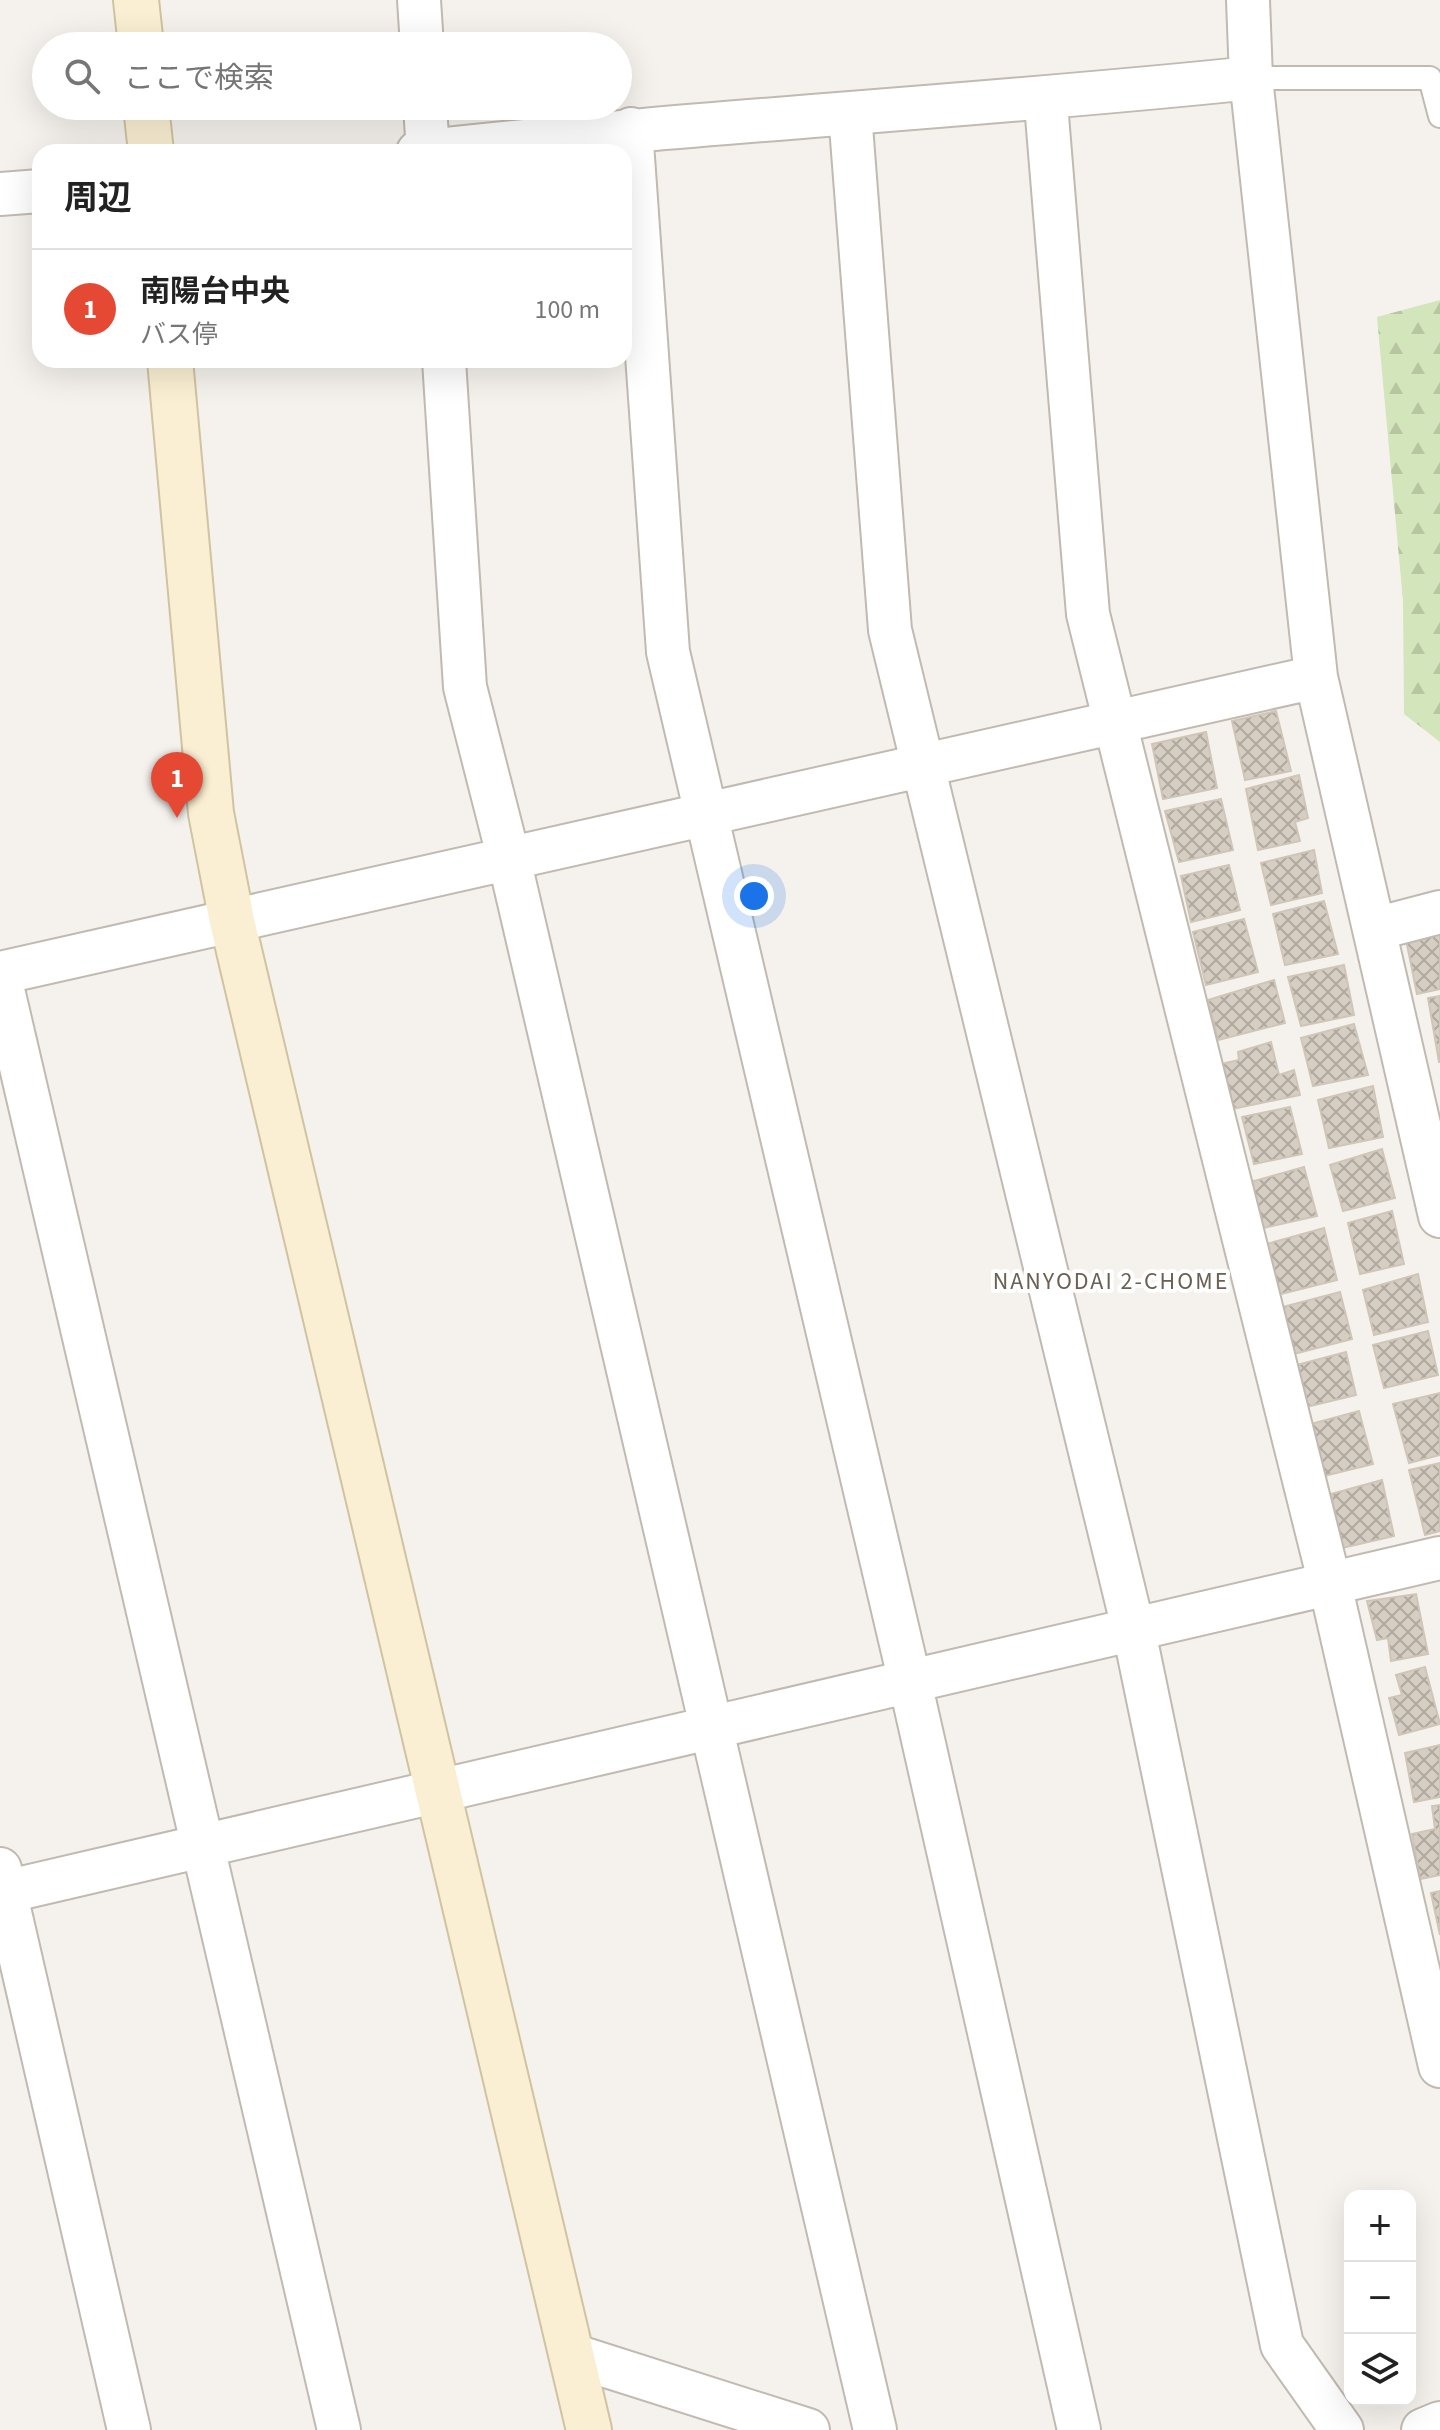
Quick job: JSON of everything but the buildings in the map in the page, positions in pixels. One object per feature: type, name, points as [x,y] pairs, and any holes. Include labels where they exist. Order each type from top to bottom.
[{"type":"street","points":[[136,0],[139,32]]},
{"type":"street","points":[[419,0],[421,32]]},
{"type":"street","points":[[1248,0],[1251,78],[1316,677],[1440,1216]]},
{"type":"street","points":[[499,144],[631,129],[1043,99],[1251,78]]},
{"type":"street","points":[[1043,99],[1088,614],[1330,1584],[1440,2066]]},
{"type":"street","points":[[850,113],[890,630],[1134,1629],[1282,2345],[1342,2430]]},
{"type":"street","points":[[148,120],[150,144]]},
{"type":"street","points":[[426,120],[427,144]]},
{"type":"street","points":[[631,129],[668,652],[910,1682],[1079,2430]]},
{"type":"street","points":[[0,194],[32,192]]},
{"type":"street","points":[[171,368],[211,813],[232,921],[589,2430]]},
{"type":"street","points":[[445,368],[465,687],[509,859],[875,2430]]},
{"type":"street","points":[[339,2430],[0,975],[1316,677]]},
{"type":"street","points":[[1375,929],[1440,912]]},
{"type":"street","points":[[129,2430],[2,1885],[203,1846],[1440,1558]]},
{"type":"street","points":[[572,2355],[808,2430]]},
{"type":"street","points":[[1423,2430],[1440,2423]]},
{"type":"lane","points":[[1251,78],[1430,78],[1440,116]]},
{"type":"green space","points":[[1440,300],[1440,742],[1404,714],[1403,601],[1377,317]]},
{"type":"place","name":"南陽台中央","points":[[177,818]]},
{"type":"district","name":"NANYODAI 2-CHOME","points":[[1111,1281]]}]
